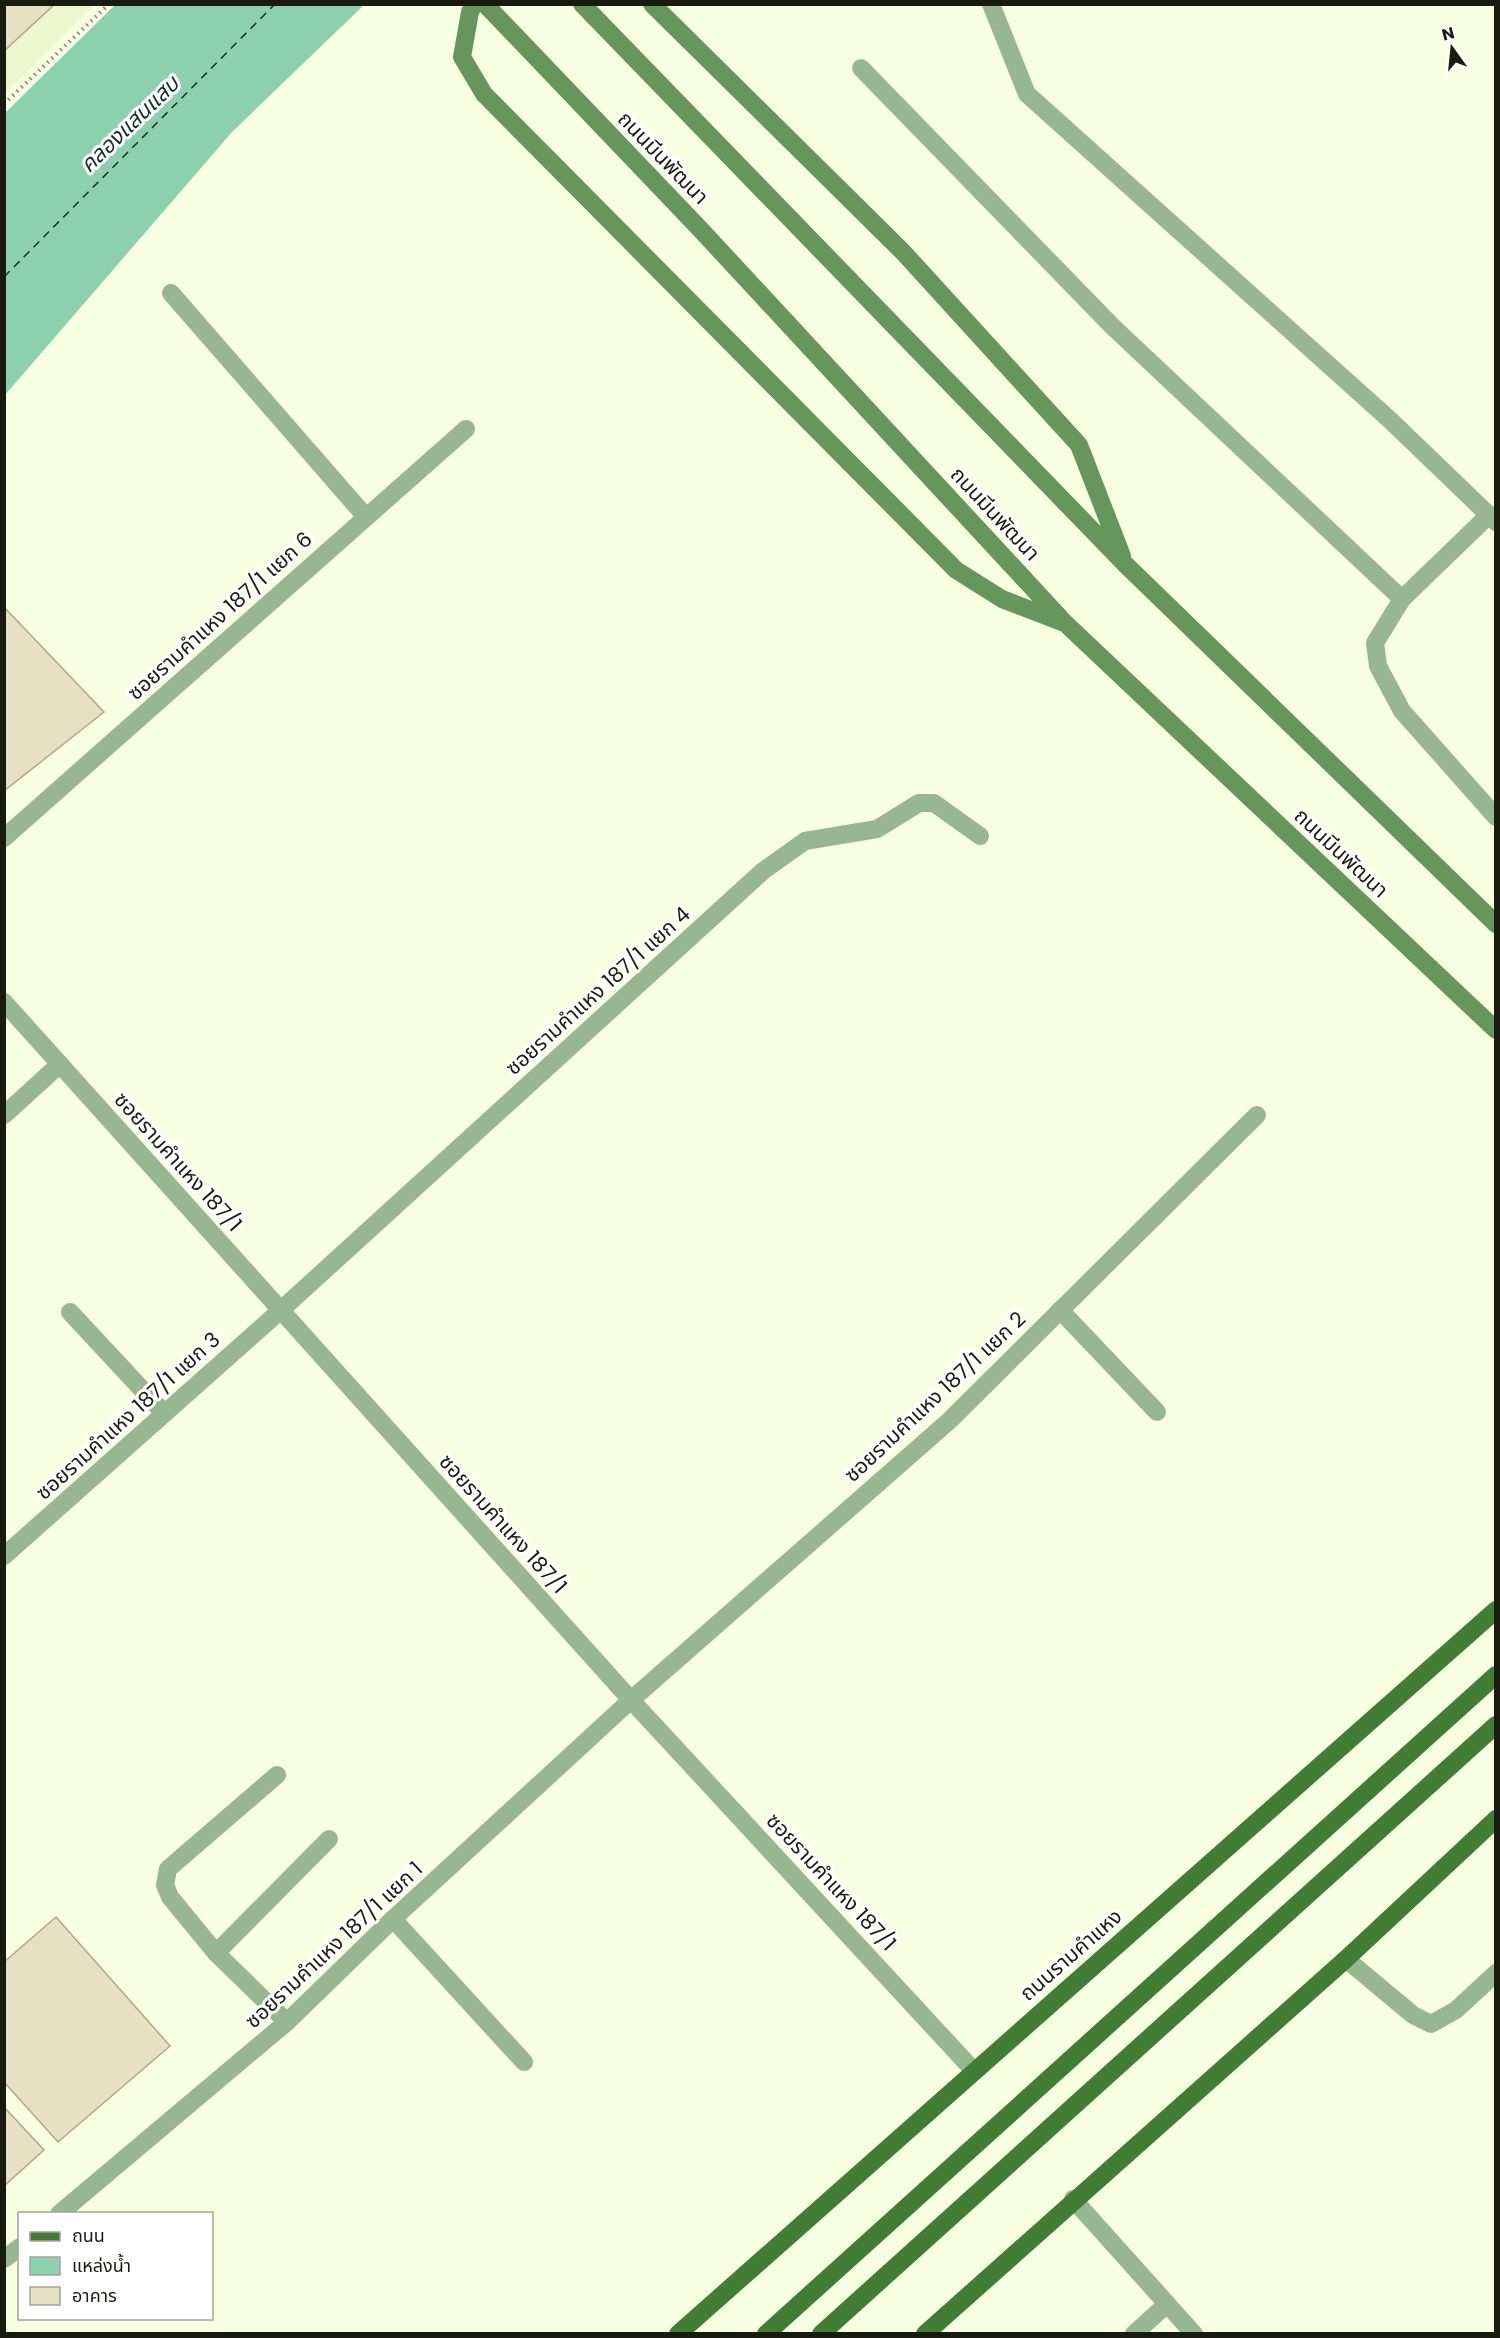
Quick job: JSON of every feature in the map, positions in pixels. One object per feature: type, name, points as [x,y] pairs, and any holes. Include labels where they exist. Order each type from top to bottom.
[{"type":"main road","name":"ถนนรามคำแหง","points":[[678,2334],[1496,1610]]},
{"type":"main road","points":[[766,2334],[1496,1675]]},
{"type":"main road","points":[[820,2334],[1496,1725]]},
{"type":"main road","points":[[925,2334],[1073,2199],[1346,1959],[1496,1820]]},
{"type":"street","points":[[474,4],[470,12],[462,57],[484,94],[956,570],[1002,600],[1065,623]]},
{"type":"street","name":"ถนนมีนพัฒนา","points":[[485,4],[701,230],[1065,623],[1496,1030]]},
{"type":"street","points":[[582,4],[750,180],[1125,564],[1496,924]]},
{"type":"street","points":[[652,4],[903,252],[1079,445],[1125,564]]},
{"type":"street","points":[[991,4],[1027,94],[1390,420],[1492,518],[1402,599],[1375,643],[1378,666],[1402,711],[1496,817]]},
{"type":"street","points":[[861,68],[1113,326],[1402,599]]},
{"type":"street","points":[[171,293],[366,517]]},
{"type":"street","name":"ซอยรามคำแหง 187/1 แยก 6","points":[[4,838],[466,429]]},
{"type":"street","name":"ซอยรามคำแหง 187/1 แยก 4","points":[[281,1310],[763,871],[805,841],[877,829],[919,803],[934,803],[980,836]]},
{"type":"street","name":"ซอยรามคำแหง 187/1","points":[[4,1002],[631,1700],[974,2071]]},
{"type":"street","points":[[4,1115],[60,1064]]},
{"type":"street","name":"ซอยรามคำแหง 187/1 แยก 2","points":[[631,1700],[949,1420],[1257,1115]]},
{"type":"street","name":"ซอยรามคำแหง 187/1 แยก 3","points":[[4,1556],[281,1310]]},
{"type":"street","points":[[1060,1310],[1157,1412]]},
{"type":"street","points":[[70,1312],[165,1413]]},
{"type":"street","name":"ซอยรามคำแหง 187/1 แยก 1","points":[[61,2212],[287,2022],[393,1919],[631,1700]]},
{"type":"street","points":[[277,1775],[168,1869],[165,1884],[170,1897],[216,1953],[287,2022]]},
{"type":"street","points":[[216,1953],[329,1839]]},
{"type":"street","points":[[393,1919],[524,2062]]},
{"type":"street","points":[[1346,1959],[1413,2015],[1431,2024],[1456,2010],[1496,1973]]},
{"type":"street","points":[[1073,2199],[1194,2334]]},
{"type":"street","points":[[4,2259],[18,2248]]},
{"type":"street","points":[[1134,2334],[1167,2304]]},
{"type":"path","points":[[4,104],[109,4]]},
{"type":"shaded area","points":[[5,5],[94,5],[5,93]]},
{"type":"water","name":"คลองแสนแสบ","points":[[116,4],[364,5],[232,132],[5,395],[5,113]]},
{"type":"building","points":[[4,4],[55,4],[4,51]]},
{"type":"building","points":[[4,607],[104,712],[4,791]]},
{"type":"building","points":[[56,1917],[170,2046],[58,2142],[4,2082],[4,1962]]},
{"type":"building","points":[[4,2107],[44,2150],[4,2186]]},
{"type":"ferry route","points":[[4,277],[275,4]]}]
